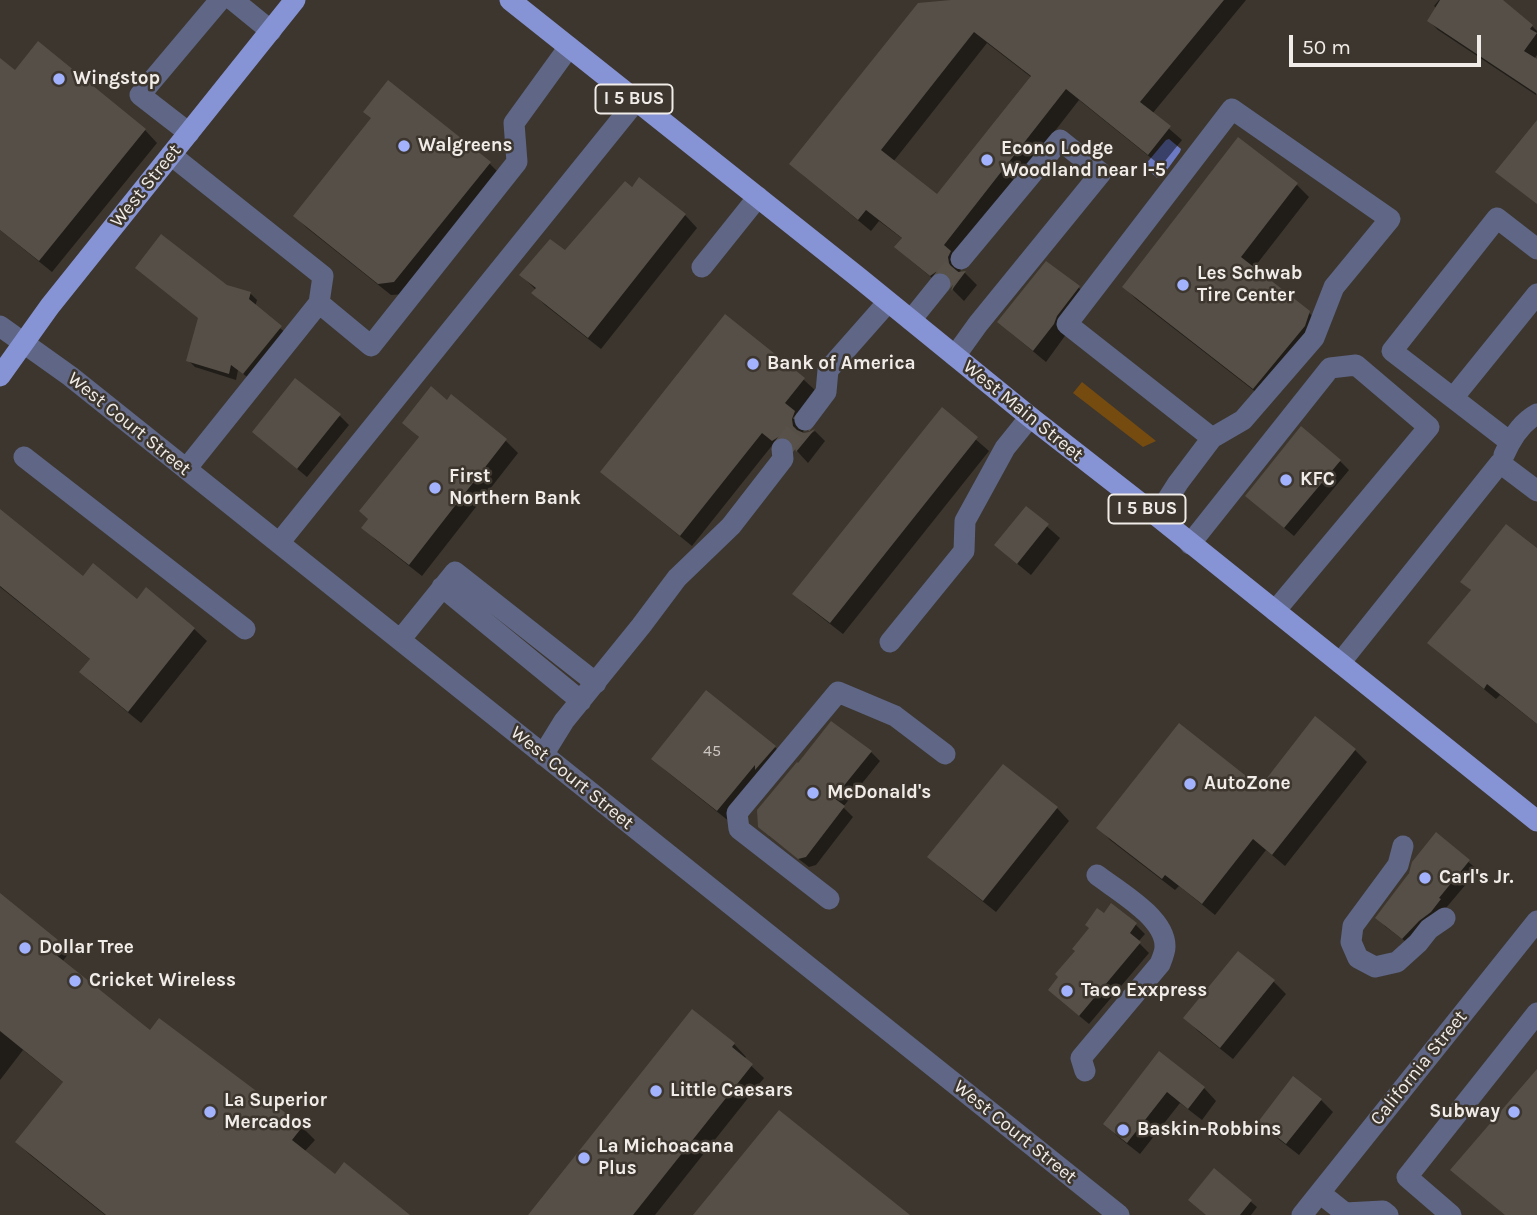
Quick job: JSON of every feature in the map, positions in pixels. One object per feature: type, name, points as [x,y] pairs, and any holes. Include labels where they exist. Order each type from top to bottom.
[{"type":"main road","name":"West Street","points":[[0,376],[50,306],[295,0]]},
{"type":"main road","name":"West Main Street","points":[[514,1],[1537,821]]},
{"type":"street","points":[[189,133],[140,95],[220,0]]},
{"type":"street","points":[[233,0],[271,31]]},
{"type":"street","points":[[319,303],[371,346],[517,162],[514,123],[569,47]]},
{"type":"street","points":[[279,543],[636,101]]},
{"type":"street","points":[[1157,516],[1212,438],[1243,420],[1314,338],[1334,287],[1390,219],[1232,109],[1067,324],[1212,438]]},
{"type":"street","points":[[955,356],[1101,173],[1060,140],[961,259]]},
{"type":"street","points":[[171,155],[323,276],[319,303],[187,469]]},
{"type":"street","points":[[702,267],[758,197]]},
{"type":"street","points":[[1510,442],[1392,351],[1497,218],[1537,249]]},
{"type":"street","points":[[911,320],[940,284]]},
{"type":"street","points":[[1453,398],[1537,293]]},
{"type":"street","points":[[805,420],[826,392],[828,370],[888,302]]},
{"type":"street","name":"West Court Street","points":[[0,326],[61,369],[187,469],[1119,1215]]},
{"type":"street","points":[[1190,544],[1330,368],[1356,365],[1429,428],[1275,611]]},
{"type":"street","points":[[1340,663],[1500,463],[1510,442],[1529,418],[1537,414]]},
{"type":"street","points":[[890,642],[964,551],[965,521],[1004,448],[1030,417]]},
{"type":"street","points":[[543,755],[564,721],[642,626],[677,578],[731,526],[783,459],[782,449]]},
{"type":"street","points":[[24,457],[246,629]]},
{"type":"street","points":[[1500,463],[1537,491]]},
{"type":"street","points":[[400,640],[455,572],[596,683]]},
{"type":"street","points":[[443,587],[581,701]]},
{"type":"street","points":[[829,899],[739,829],[737,813],[838,692],[895,716],[945,754]]},
{"type":"street","points":[[1403,846],[1398,864],[1353,926],[1351,942],[1358,958],[1375,967],[1397,962],[1429,929],[1445,918]]},
{"type":"street","points":[[1084,1071],[1081,1058],[1160,964],[1166,948],[1163,933],[1157,923],[1097,875]]},
{"type":"street","name":"California Street","points":[[1302,1215],[1536,924]]},
{"type":"street","points":[[1451,1215],[1407,1177],[1537,1013]]},
{"type":"street","points":[[1320,1193],[1345,1213],[1383,1211],[1388,1215]]},
{"type":"shaded area","points":[[1082,382],[1156,441],[1143,447],[1073,393]]},
{"type":"water","points":[[1169,139],[1181,149],[1161,178],[1157,178],[1145,165]]},
{"type":"building","points":[[951,0],[1224,0],[1140,102],[1171,126],[1148,155],[1066,89],[944,245],[951,251],[948,257],[952,269],[958,272],[966,271],[951,291],[953,285],[948,273],[941,271],[930,276],[894,247],[902,238],[866,210],[858,220],[789,164],[918,3]],"holes":[[[974,32],[1031,76],[937,194],[881,150]]]},
{"type":"building","points":[[1440,0],[1503,0],[1533,25],[1530,29],[1537,33],[1524,51],[1537,59],[1537,94],[1427,21]]},
{"type":"building","points":[[38,41],[146,129],[39,261],[0,230],[0,58],[15,70]]},
{"type":"building","points":[[388,80],[491,162],[394,282],[378,284],[293,216],[371,118],[363,112]]},
{"type":"building","points":[[1537,120],[1537,204],[1495,172]]},
{"type":"building","points":[[1238,137],[1298,183],[1241,257],[1310,311],[1305,326],[1253,389],[1122,287]]},
{"type":"building","points":[[639,177],[686,214],[588,338],[531,293],[536,288],[519,275],[550,239],[565,250],[625,181],[632,187]]},
{"type":"building","points":[[161,234],[227,285],[251,292],[249,299],[282,326],[243,374],[231,365],[229,374],[186,361],[198,318],[135,268]]},
{"type":"building","points":[[1046,261],[1080,286],[1033,351],[997,322]]},
{"type":"building","points":[[725,314],[805,378],[785,403],[795,411],[792,419],[797,430],[804,433],[815,429],[796,452],[788,437],[780,436],[772,441],[762,433],[680,536],[600,472]]},
{"type":"building","points":[[295,378],[341,414],[297,469],[252,432]]},
{"type":"building","points":[[431,386],[447,400],[451,394],[507,439],[409,565],[361,528],[368,519],[359,511],[419,437],[402,423]]},
{"type":"building","points":[[942,407],[978,437],[830,623],[792,594]]},
{"type":"building","points":[[1301,426],[1341,460],[1284,528],[1245,496]]},
{"type":"building","points":[[1026,506],[1049,524],[1017,564],[994,545]]},
{"type":"building","points":[[0,509],[83,576],[93,563],[137,599],[146,587],[195,628],[128,712],[79,672],[90,659],[0,586]]},
{"type":"building","points":[[1506,524],[1537,548],[1537,724],[1487,684],[1484,689],[1427,643],[1471,590],[1460,582]]},
{"type":"building","points":[[706,690],[776,746],[755,770],[755,765],[717,811],[651,759]]},
{"type":"building","points":[[1315,716],[1356,749],[1272,855],[1253,839],[1202,904],[1165,875],[1162,879],[1096,828],[1179,723],[1260,787]]},
{"type":"building","points":[[831,721],[872,751],[834,798],[845,806],[806,857],[798,859],[758,827],[757,810]]},
{"type":"building","points":[[1003,764],[1058,807],[983,901],[927,857]]},
{"type":"building","name":"Carl's Jr.","points":[[1436,832],[1470,860],[1431,912],[1402,939],[1375,918],[1409,873],[1412,862]]},
{"type":"building","points":[[0,893],[58,940],[50,950],[150,1030],[159,1018],[303,1126],[292,1140],[335,1174],[344,1162],[410,1215],[106,1215],[15,1142],[63,1082],[0,1031]]},
{"type":"building","points":[[1111,903],[1137,923],[1130,933],[1141,942],[1079,1016],[1048,990],[1058,977],[1055,974],[1075,951],[1072,949],[1089,928],[1085,925],[1097,908],[1104,913]]},
{"type":"building","points":[[1238,951],[1275,980],[1220,1048],[1183,1018]]},
{"type":"building","points":[[692,1009],[735,1043],[732,1047],[753,1064],[633,1215],[528,1215]]},
{"type":"building","points":[[1159,1051],[1205,1087],[1188,1109],[1167,1092],[1127,1143],[1103,1124]]},
{"type":"building","points":[[1537,1069],[1537,1215],[1505,1215],[1450,1170]]},
{"type":"building","points":[[1293,1076],[1322,1099],[1286,1144],[1258,1122]]},
{"type":"building","points":[[779,1110],[910,1215],[693,1215]]},
{"type":"building","points":[[1214,1168],[1252,1200],[1240,1215],[1206,1215],[1188,1200]]},
{"type":"tunnel","points":[[940,284],[961,259]]},
{"type":"tunnel","points":[[782,449],[805,420]]},
{"type":"place","name":"Wingstop","points":[[59,79]]},
{"type":"place","name":"Walgreens","points":[[404,146]]},
{"type":"place","name":"Econo Lodge Woodland near I-5","points":[[987,160]]},
{"type":"place","name":"Les Schwab Tire Center","points":[[1183,285]]},
{"type":"place","name":"Bank of America","points":[[753,364]]},
{"type":"place","name":"KFC","points":[[1286,480]]},
{"type":"place","name":"First Northern Bank","points":[[435,488]]},
{"type":"place","name":"AutoZone","points":[[1190,784]]},
{"type":"place","name":"McDonald's","points":[[813,793]]},
{"type":"place","name":"Carl's Jr.","points":[[1425,878]]},
{"type":"place","name":"Dollar Tree","points":[[25,948]]},
{"type":"place","name":"Cricket Wireless","points":[[75,981]]},
{"type":"place","name":"Taco Exxpress","points":[[1067,991]]},
{"type":"place","name":"Little Caesars","points":[[656,1091]]},
{"type":"place","name":"La Superior Mercados","points":[[210,1112]]},
{"type":"place","name":"Subway","points":[[1514,1112]]},
{"type":"place","name":"Baskin-Robbins","points":[[1123,1130]]},
{"type":"place","name":"La Michoacana Plus","points":[[584,1158]]}]
